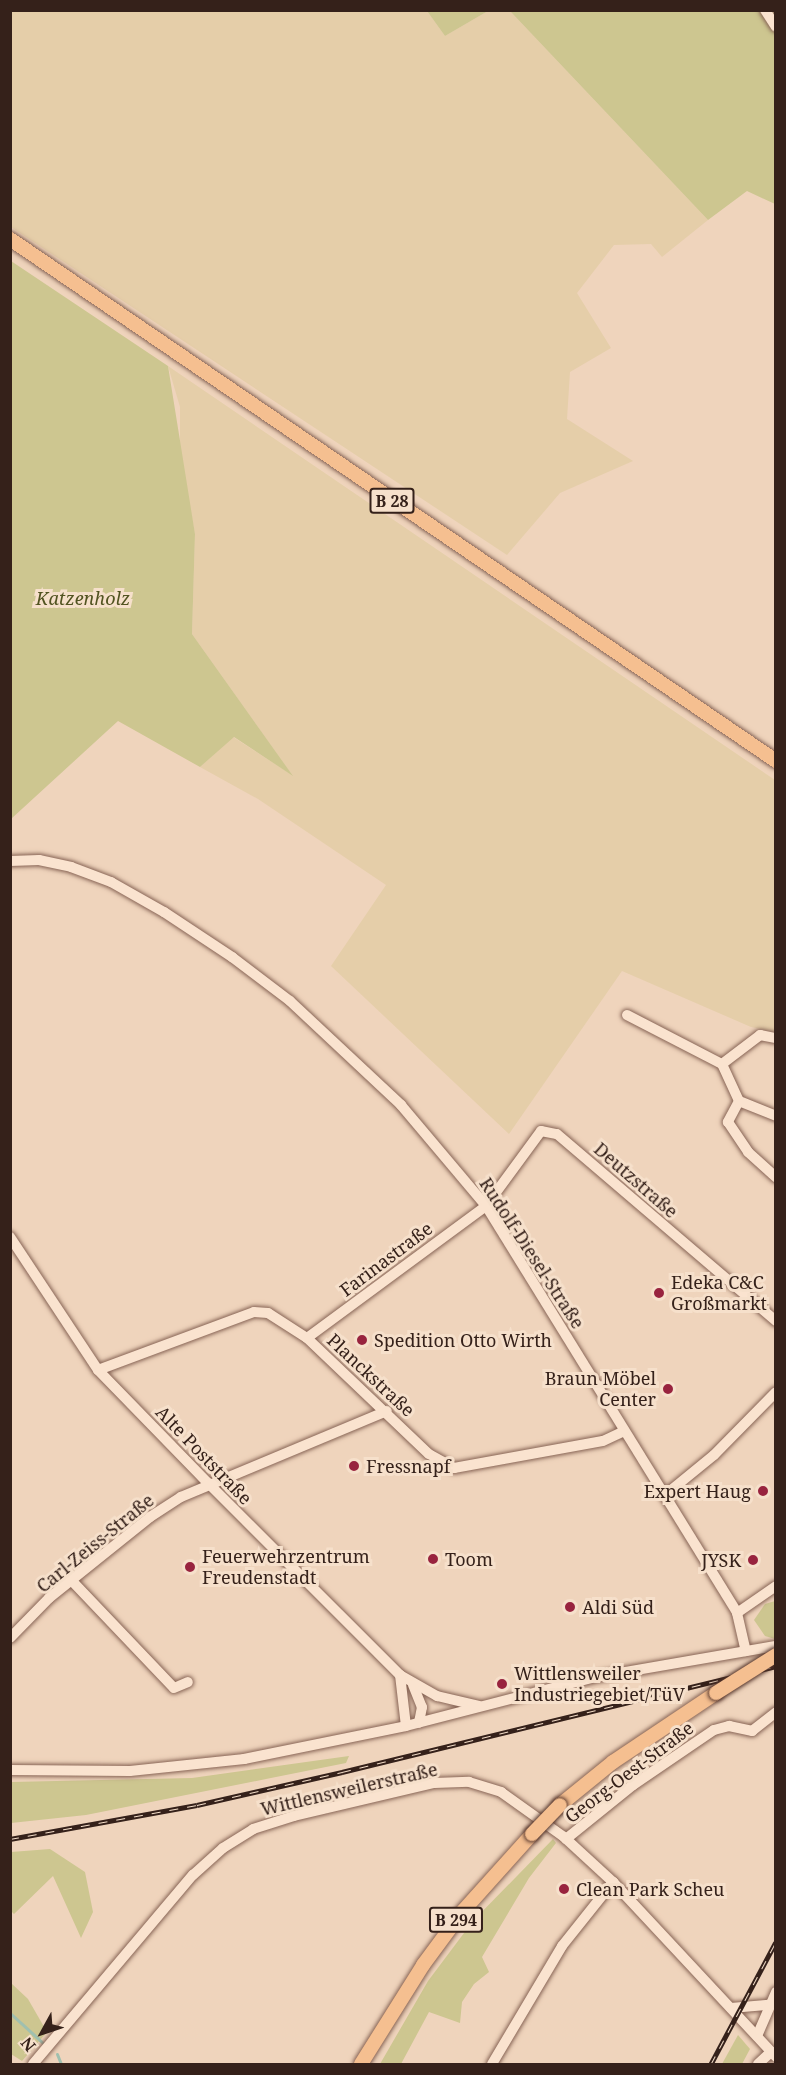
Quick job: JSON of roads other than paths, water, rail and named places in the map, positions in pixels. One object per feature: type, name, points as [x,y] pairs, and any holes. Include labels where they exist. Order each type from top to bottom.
[{"type":"main road","name":"B 28","points":[[10,239],[776,761]]},
{"type":"main road","name":"B 294","points":[[361,2064],[429,1956],[463,1911],[560,1805],[613,1762],[776,1655]]},
{"type":"street","points":[[765,10],[776,27]]},
{"type":"street","name":"Rudolf-Diesel-Straße","points":[[10,861],[39,860],[111,882],[232,957],[366,1070],[442,1149],[486,1206],[737,1613],[747,1651]]},
{"type":"street","points":[[627,1015],[722,1064],[739,1101],[776,1116]]},
{"type":"street","points":[[722,1064],[760,1035],[776,1038]]},
{"type":"street","points":[[739,1101],[728,1122],[748,1152],[776,1177]]},
{"type":"street","name":"Deutzstraße","points":[[486,1206],[541,1131],[557,1134],[776,1321]]},
{"type":"street","name":"Farinastraße","points":[[307,1338],[486,1206]]},
{"type":"street","name":"Alte Poststraße","points":[[10,1237],[99,1370],[208,1484],[400,1675],[413,1685],[437,1696],[480,1707]]},
{"type":"street","name":"Planckstraße","points":[[99,1370],[254,1312],[274,1314],[307,1338],[387,1411],[429,1454],[454,1468],[603,1441],[624,1431]]},
{"type":"street","points":[[664,1495],[714,1455],[776,1392]]},
{"type":"street","name":"Carl-Zeiss-Straße","points":[[10,1638],[49,1599],[150,1517],[208,1484],[387,1411]]},
{"type":"street","points":[[73,1581],[174,1688],[188,1682]]},
{"type":"street","points":[[737,1613],[776,1586]]},
{"type":"street","points":[[10,1770],[130,1771],[193,1766],[406,1726],[596,1677],[776,1646]]},
{"type":"street","points":[[400,1675],[406,1726]]},
{"type":"street","points":[[413,1685],[422,1707],[419,1723]]},
{"type":"street","name":"Georg-Oest-Straße","points":[[566,1839],[633,1785],[714,1730],[729,1726],[752,1731],[776,1712]]},
{"type":"street","name":"Wittlensweilerstraße","points":[[33,2064],[193,1875],[223,1848],[253,1829],[434,1783],[469,1782],[501,1792],[566,1839],[613,1882],[773,2054]]},
{"type":"street","points":[[492,2064],[562,1946],[613,1882]]},
{"type":"street","points":[[757,2036],[776,1992]]},
{"type":"street","points":[[731,2008],[769,2005]]},
{"type":"street","points":[[758,2064],[773,2054]]},
{"type":"waterway","points":[[10,2013],[43,2043]]},
{"type":"waterway","points":[[57,2054],[61,2064]]},
{"type":"railway","points":[[10,1839],[197,1805],[776,1666]]},
{"type":"railway","points":[[711,2064],[776,1942]]},
{"type":"place","name":"Edeka C&C Großmarkt","points":[[659,1293]]},
{"type":"place","name":"Spedition Otto Wirth","points":[[362,1340]]},
{"type":"place","name":"Braun Möbel Center","points":[[668,1389]]},
{"type":"place","name":"Fressnapf","points":[[354,1466]]},
{"type":"place","name":"Expert Haug","points":[[763,1491]]},
{"type":"place","name":"Toom","points":[[433,1559]]},
{"type":"place","name":"JYSK","points":[[753,1560]]},
{"type":"place","name":"Feuerwehrzentrum Freudenstadt","points":[[190,1567]]},
{"type":"place","name":"Aldi Süd","points":[[570,1607]]},
{"type":"place","name":"Wittlensweiler Industriegebiet/TüV","points":[[502,1684]]},
{"type":"place","name":"Clean Park Scheu","points":[[564,1889]]},
{"type":"park label","name":"Katzenholz","points":[[83,598]]}]
